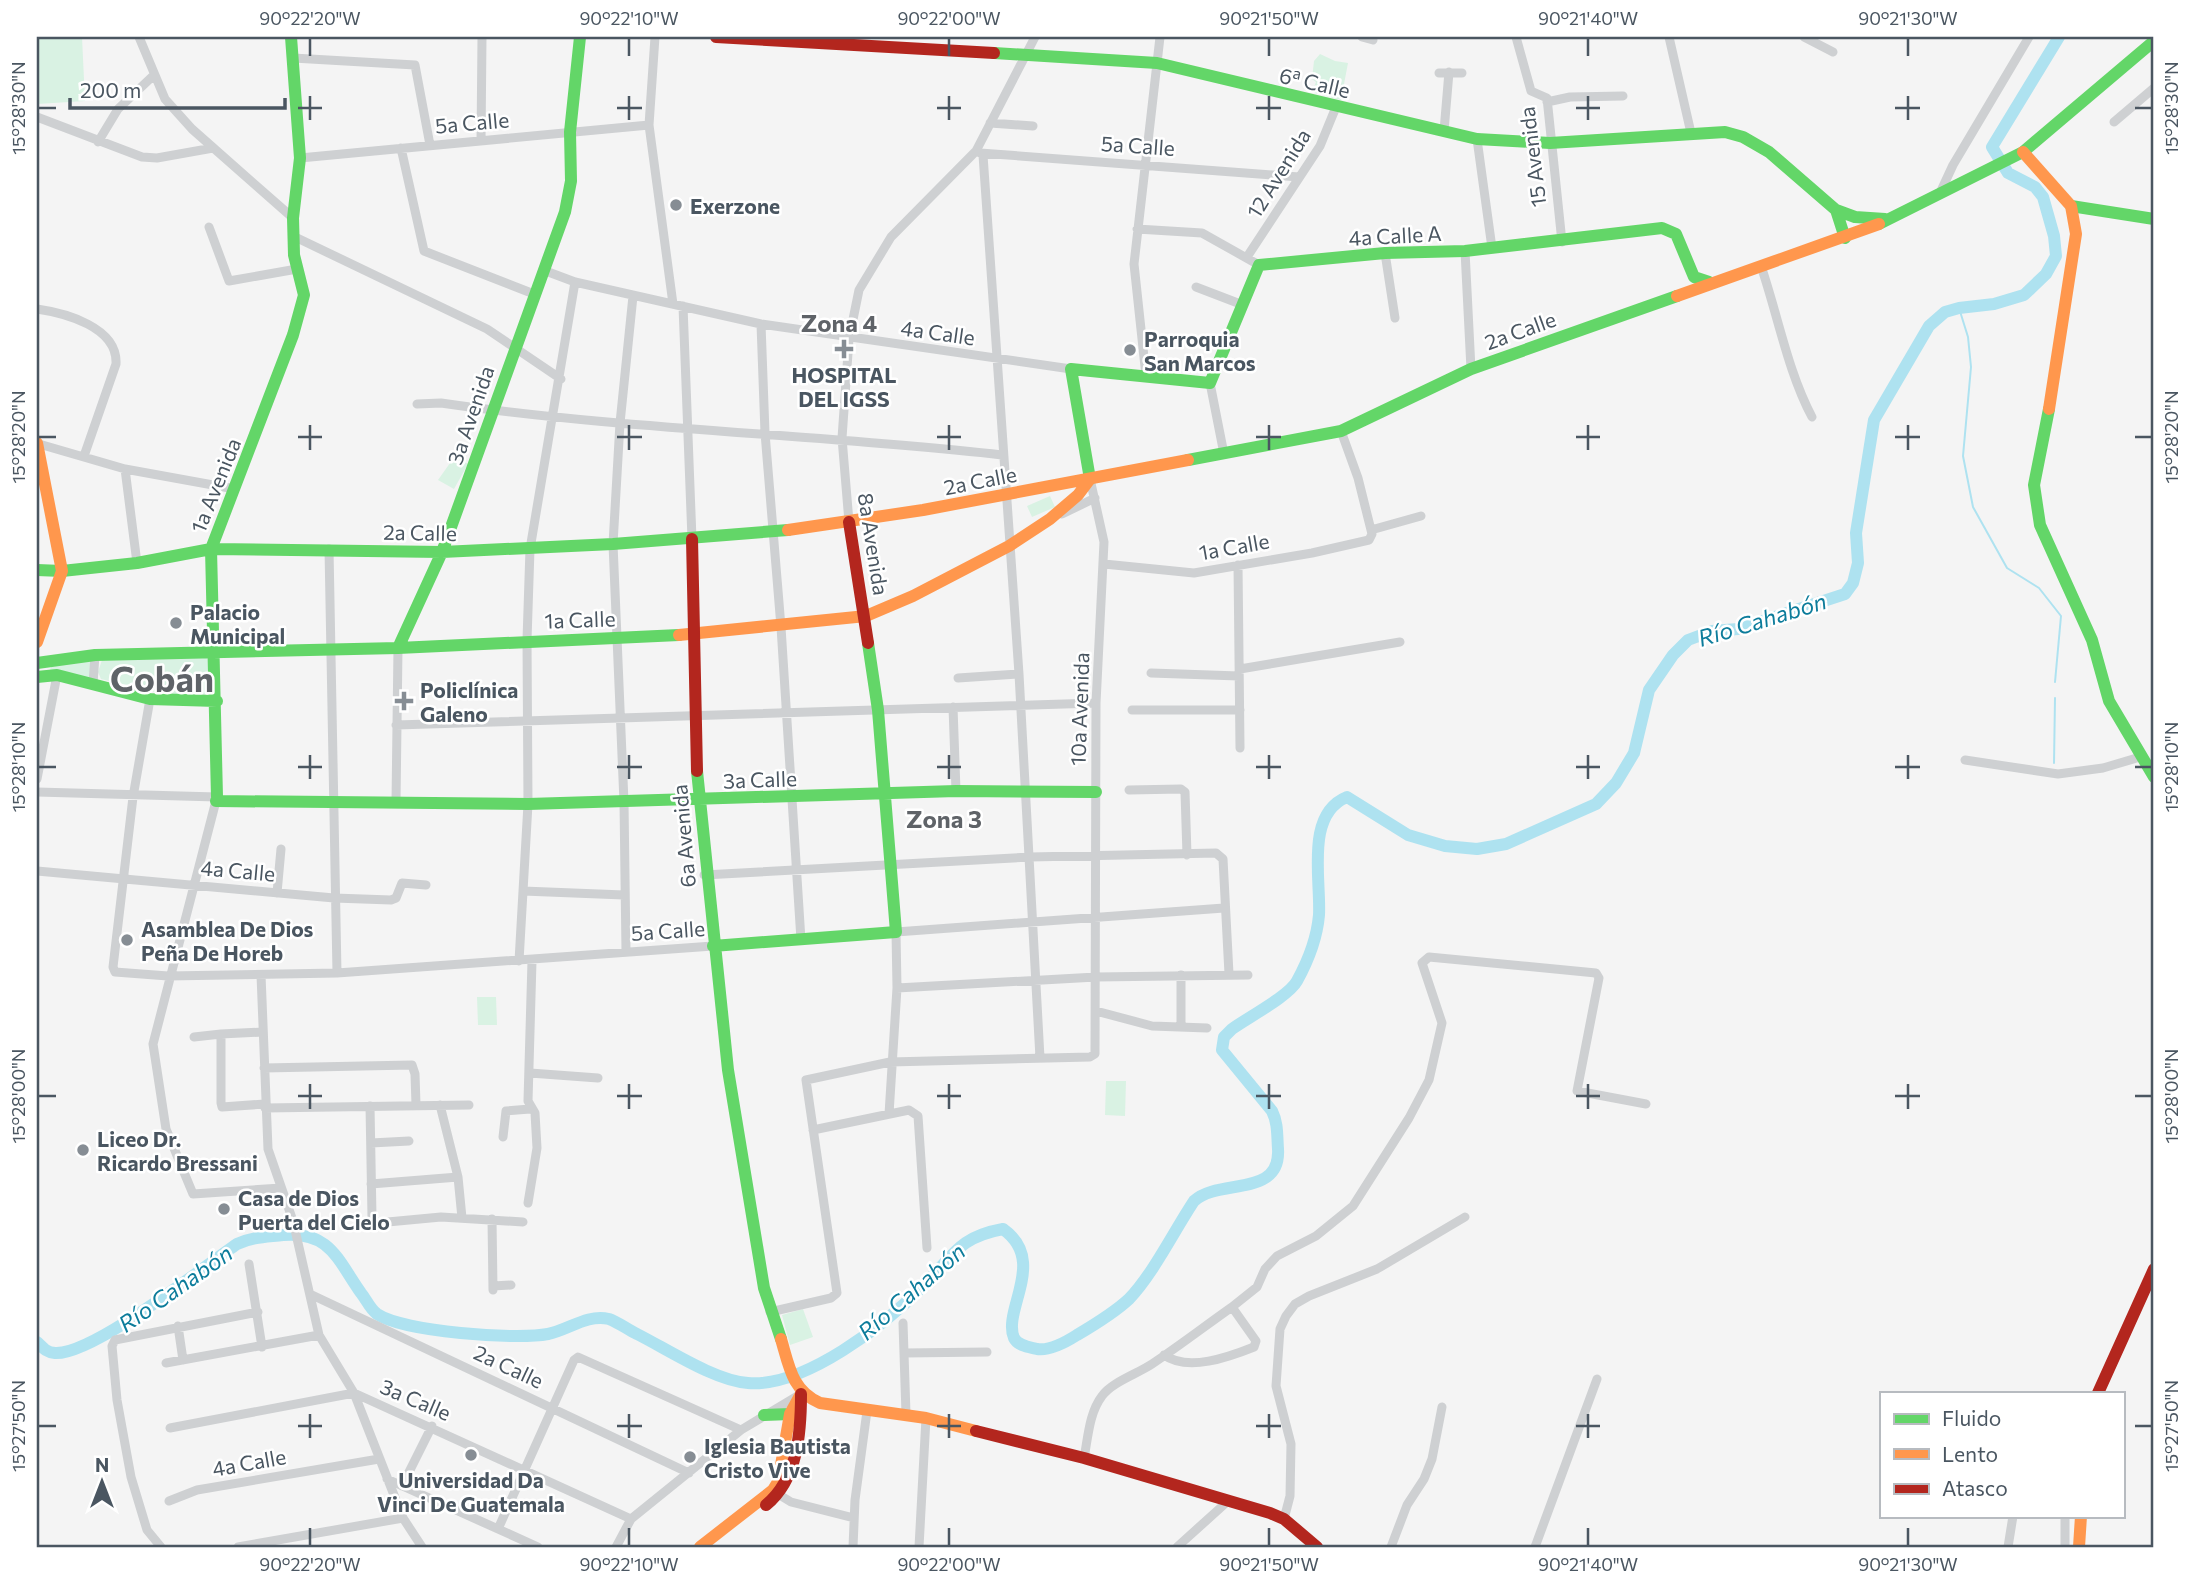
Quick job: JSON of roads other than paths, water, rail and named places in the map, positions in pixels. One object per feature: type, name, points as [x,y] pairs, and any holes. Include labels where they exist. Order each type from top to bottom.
[{"type":"main road","name":"1a Avenida","points":[[217,799],[217,701],[211,549],[293,335],[304,295],[293,236],[300,158],[291,37]]},
{"type":"main road","name":"3a Avenida","points":[[398,648],[442,552],[514,345],[565,212],[571,181],[570,132],[580,37]]},
{"type":"main road","name":"6ª Calle","points":[[716,37],[839,39],[1157,63],[1477,139],[1550,143],[1725,132],[1749,140],[1769,152],[1836,210],[1855,216],[1889,219]]},
{"type":"main road","name":"2a Calle","points":[[37,570],[62,571],[137,563],[211,549],[442,552],[613,544],[772,532],[849,522],[1006,495],[1340,430],[1471,369],[1710,282],[1845,238],[1889,219],[2019,154],[2154,41]]},
{"type":"main road","points":[[2019,154],[2071,206],[2076,234],[2071,279],[2034,485],[2035,505],[2040,525],[2092,640],[2109,701],[2154,777]]},
{"type":"main road","points":[[2071,206],[2154,219]]},
{"type":"main road","points":[[1836,210],[1845,238]]},
{"type":"main road","name":"4a Calle A","points":[[1259,265],[1385,253],[1465,251],[1562,242],[1662,228],[1670,230],[1679,238],[1694,277],[1710,282]]},
{"type":"main road","points":[[1210,383],[1259,265]]},
{"type":"main road","name":"4a Calle","points":[[1071,369],[1210,383]]},
{"type":"main road","name":"10a Avenida","points":[[1071,369],[1090,479]]},
{"type":"main road","points":[[37,642],[62,571],[38,443]]},
{"type":"main road","points":[[1050,519],[1078,495],[1090,479]]},
{"type":"main road","name":"1a Calle","points":[[37,663],[95,655],[398,648],[696,634],[866,616],[913,596],[1009,546],[1050,519]]},
{"type":"main road","name":"8a Avenida","points":[[849,522],[866,616],[878,710],[896,932]]},
{"type":"main road","name":"6a Avenida","points":[[692,539],[698,800],[704,875],[742,1163],[770,1312],[798,1390]]},
{"type":"main road","points":[[37,677],[58,675],[150,699],[217,701]]},
{"type":"main road","name":"3a Calle","points":[[217,799],[528,804],[956,791],[1096,792]]},
{"type":"main road","name":"5a Calle","points":[[713,946],[896,932]]},
{"type":"main road","points":[[2098,1392],[2154,1269]]},
{"type":"main road","points":[[798,1390],[820,1403],[906,1414],[1084,1458],[1228,1501],[1284,1519],[1317,1547]]},
{"type":"main road","points":[[776,1493],[790,1414],[798,1390]]},
{"type":"main road","points":[[700,1547],[787,1484],[802,1415],[798,1390]]},
{"type":"main road","points":[[764,1415],[790,1414]]},
{"type":"main road","points":[[2079,1547],[2081,1518]]},
{"type":"street","points":[[139,37],[165,99],[213,148],[293,218]]},
{"type":"street","points":[[481,141],[482,37]]},
{"type":"street","name":"6a Avenida","points":[[655,37],[649,125],[678,305],[688,428],[692,539]]},
{"type":"street","name":"8a Avenida","points":[[849,522],[842,438],[849,339],[859,290],[874,260],[891,237],[980,153],[990,123],[1035,37]]},
{"type":"street","points":[[1146,376],[1135,296],[1137,229],[1160,37]]},
{"type":"street","points":[[1362,37],[1373,40]]},
{"type":"street","name":"15 Avenida","points":[[1516,37],[1531,91],[1545,94],[1547,102],[1562,242]]},
{"type":"street","points":[[1669,37],[1691,133]]},
{"type":"street","points":[[1804,37],[1833,52]]},
{"type":"street","points":[[1940,194],[1953,165],[2029,37]]},
{"type":"street","points":[[293,58],[415,65],[430,145]]},
{"type":"street","points":[[1444,131],[1444,72],[1462,73]]},
{"type":"street","points":[[99,142],[118,109],[154,75]]},
{"type":"street","points":[[2114,122],[2154,88]]},
{"type":"street","points":[[1547,102],[1570,97],[1622,96]]},
{"type":"street","name":"12 Avenida","points":[[1247,257],[1320,146],[1336,107]]},
{"type":"street","points":[[37,117],[142,157],[158,158],[213,148]]},
{"type":"street","points":[[990,123],[1033,127]]},
{"type":"street","name":"5a Calle","points":[[300,158],[649,125]]},
{"type":"street","points":[[1477,139],[1492,248]]},
{"type":"street","points":[[401,148],[423,249],[534,294]]},
{"type":"street","points":[[770,1312],[836,1296],[806,1080],[890,1062],[1040,1058],[1019,674],[980,153]]},
{"type":"street","name":"5a Calle","points":[[980,153],[1299,177]]},
{"type":"street","points":[[209,227],[229,281],[298,269]]},
{"type":"street","points":[[1137,229],[1202,233],[1259,265]]},
{"type":"street","points":[[293,236],[514,345],[561,379]]},
{"type":"street","points":[[1465,251],[1471,369]]},
{"type":"street","points":[[1385,253],[1395,318]]},
{"type":"street","points":[[1761,266],[1789,352],[1793,376],[1812,418]]},
{"type":"street","name":"4a Calle","points":[[543,270],[575,282],[761,324],[849,339],[1071,369]]},
{"type":"street","points":[[519,961],[528,804],[527,640],[530,549],[555,417],[575,282]]},
{"type":"street","points":[[1196,287],[1243,304]]},
{"type":"street","points":[[626,952],[624,802],[613,544],[620,423],[632,296]]},
{"type":"street","points":[[37,309],[64,315],[95,329],[114,351],[116,364],[84,456]]},
{"type":"street","points":[[761,324],[765,433],[782,627],[785,712],[801,940]]},
{"type":"street","points":[[1210,383],[1224,454]]},
{"type":"street","points":[[417,404],[441,404],[620,423],[842,438],[1002,454]]},
{"type":"street","points":[[1340,430],[1358,478],[1370,535]]},
{"type":"street","points":[[38,443],[125,470],[236,489]]},
{"type":"street","points":[[125,470],[137,563]]},
{"type":"street","name":"10a Avenida","points":[[1040,1058],[1095,1054],[1096,703],[1104,542],[1090,479]]},
{"type":"street","name":"1a Calle","points":[[1050,519],[1095,498]]},
{"type":"street","name":"1a Calle","points":[[1104,565],[1194,573],[1312,554],[1421,516]]},
{"type":"street","points":[[329,549],[337,973]]},
{"type":"street","points":[[1238,565],[1240,748]]},
{"type":"street","points":[[1151,673],[1239,673],[1400,642]]},
{"type":"street","name":"3a Avenida","points":[[396,802],[398,648]]},
{"type":"street","points":[[93,684],[95,655]]},
{"type":"street","points":[[958,678],[1019,674]]},
{"type":"street","points":[[37,779],[39,754],[58,675]]},
{"type":"street","points":[[122,877],[150,699]]},
{"type":"street","points":[[396,725],[1096,703]]},
{"type":"street","points":[[953,707],[956,791]]},
{"type":"street","points":[[1132,710],[1240,710]]},
{"type":"street","points":[[1965,760],[2058,774],[2103,768],[2140,757]]},
{"type":"street","points":[[1129,790],[1181,789],[1185,792],[1187,855]]},
{"type":"street","name":"3a Calle","points":[[37,792],[217,799]]},
{"type":"street","name":"1a Avenida","points":[[217,799],[168,976],[153,1044],[166,1129],[193,1194],[281,1188]]},
{"type":"street","points":[[277,893],[281,849]]},
{"type":"street","points":[[704,875],[1030,857],[1216,853],[1223,859],[1229,974]]},
{"type":"street","name":"4a Calle","points":[[37,871],[334,898],[399,899],[402,883],[426,886]]},
{"type":"street","name":"5a Calle","points":[[122,877],[113,967],[115,972],[168,976],[337,973],[713,946]]},
{"type":"street","points":[[523,891],[624,894]]},
{"type":"street","name":"5a Calle","points":[[896,932],[1224,908]]},
{"type":"street","name":"8a Avenida","points":[[889,1114],[890,1062],[897,988],[896,932]]},
{"type":"street","points":[[1084,1458],[1094,1409],[1103,1394],[1232,1307],[1257,1287],[1265,1269],[1278,1256],[1317,1236],[1353,1206],[1409,1118],[1429,1080],[1441,1023],[1423,972],[1422,963],[1429,957],[1596,973],[1599,978],[1577,1091],[1646,1104]]},
{"type":"street","points":[[528,1203],[537,1148],[537,1119],[530,1109],[532,961]]},
{"type":"street","points":[[261,975],[268,1149],[293,1221],[319,1335],[354,1394],[403,1518],[422,1547]]},
{"type":"street","points":[[1181,975],[1181,1026]]},
{"type":"street","points":[[897,988],[1096,977],[1248,975]]},
{"type":"street","points":[[1096,1011],[1152,1026],[1207,1028]]},
{"type":"street","points":[[194,1037],[263,1032]]},
{"type":"street","points":[[221,1034],[221,1106],[469,1105]]},
{"type":"street","points":[[264,1068],[411,1065],[415,1074],[415,1105]]},
{"type":"street","points":[[530,1073],[597,1078]]},
{"type":"street","points":[[440,1105],[458,1177],[463,1218]]},
{"type":"street","points":[[369,1106],[372,1217],[377,1223],[463,1218],[523,1222]]},
{"type":"street","points":[[503,1137],[505,1112],[530,1109]]},
{"type":"street","points":[[813,1130],[889,1114],[914,1112],[918,1116],[927,1248]]},
{"type":"street","points":[[371,1143],[409,1141]]},
{"type":"street","points":[[371,1184],[458,1177]]},
{"type":"street","points":[[1284,1519],[1290,1496],[1291,1444],[1276,1387],[1280,1329],[1286,1316],[1295,1304],[1309,1296],[1377,1269],[1465,1217]]},
{"type":"street","points":[[492,1219],[493,1288],[511,1285]]},
{"type":"street","points":[[249,1264],[262,1348]]},
{"type":"street","name":"2a Calle","points":[[312,1295],[689,1473]]},
{"type":"street","points":[[1164,1355],[1175,1363],[1184,1363],[1211,1360],[1254,1347],[1256,1341],[1251,1329],[1232,1307]]},
{"type":"street","points":[[161,1547],[147,1531],[131,1477],[117,1401],[112,1346],[116,1340],[258,1312]]},
{"type":"street","points":[[903,1323],[906,1414]]},
{"type":"street","points":[[178,1326],[183,1360]]},
{"type":"street","points":[[166,1363],[262,1348],[319,1335]]},
{"type":"street","points":[[905,1353],[987,1352]]},
{"type":"street","points":[[498,1529],[574,1360],[583,1357],[741,1430]]},
{"type":"street","points":[[1535,1547],[1597,1379]]},
{"type":"street","points":[[616,1547],[631,1520],[741,1430],[798,1390]]},
{"type":"street","name":"3a Calle","points":[[170,1427],[354,1394],[432,1426],[631,1520]]},
{"type":"street","points":[[1391,1547],[1407,1505],[1424,1479],[1432,1459],[1442,1408]]},
{"type":"street","points":[[853,1547],[867,1411]]},
{"type":"street","points":[[919,1547],[926,1419]]},
{"type":"street","points":[[402,1486],[432,1426]]},
{"type":"street","name":"4a Calle","points":[[169,1501],[197,1490],[379,1459]]},
{"type":"street","points":[[387,1479],[538,1547]]},
{"type":"street","points":[[776,1493],[791,1502],[854,1518]]},
{"type":"street","points":[[1177,1547],[1228,1501]]},
{"type":"street","points":[[237,1547],[403,1518]]},
{"type":"street","points":[[2008,1547],[2013,1518]]},
{"type":"street","points":[[2065,1518],[2065,1547]]},
{"type":"waterway","name":"Río Cahabón","points":[[37,1342],[55,1353],[72,1350],[95,1340],[174,1290],[237,1244],[283,1235],[312,1238],[331,1250],[372,1309],[391,1320],[411,1326],[461,1333],[533,1336],[556,1332],[585,1320],[609,1319],[706,1371],[748,1383],[770,1382],[794,1375],[843,1350],[908,1301],[967,1242],[988,1232],[1003,1229],[1016,1242],[1022,1256],[1021,1285],[1012,1327],[1016,1341],[1027,1347],[1047,1349],[1097,1323],[1138,1289],[1194,1201],[1205,1194],[1259,1181],[1270,1175],[1276,1164],[1277,1129],[1272,1111],[1222,1050],[1224,1037],[1293,987],[1305,965],[1318,924],[1320,832],[1334,805],[1347,797],[1408,835],[1445,846],[1477,849],[1506,844],[1596,804],[1616,783],[1634,753],[1649,690],[1673,655],[1688,640],[1712,631],[1738,629],[1845,594],[1853,583],[1858,563],[1856,533],[1874,420],[1929,326],[1945,312],[1994,304],[2024,295],[2046,274],[2056,256],[2054,236],[2043,197],[2035,187],[2008,173],[1992,147],[2059,37]]},
{"type":"waterway","points":[[1959,308],[1968,337],[1971,367],[1963,456],[1973,507],[2007,568],[2039,588],[2061,616],[2055,682]]},
{"type":"waterway","points":[[2054,763],[2055,698]]},
{"type":"place","name":"Exerzone","points":[[676,205]]},
{"type":"place","name":"HOSPITAL DEL IGSS","points":[[844,349]]},
{"type":"place","name":"Parroquia San Marcos","points":[[1130,350]]},
{"type":"place","name":"Palacio Municipal","points":[[176,623]]},
{"type":"place","name":"Policlínica Galeno","points":[[404,701]]},
{"type":"place","name":"Asamblea De Dios Peña De Horeb","points":[[127,940]]},
{"type":"place","name":"Liceo Dr. Ricardo Bressani","points":[[83,1150]]},
{"type":"place","name":"Casa de Dios Puerta del Cielo","points":[[224,1209]]},
{"type":"place","name":"Universidad Da Vinci De Guatemala","points":[[471,1455]]},
{"type":"place","name":"Iglesia Bautista Cristo Vive","points":[[690,1457]]},
{"type":"district","name":"Zona 4","points":[[839,322]]},
{"type":"district","name":"Cobán","points":[[162,677]]},
{"type":"district","name":"Zona 3","points":[[944,818]]}]
